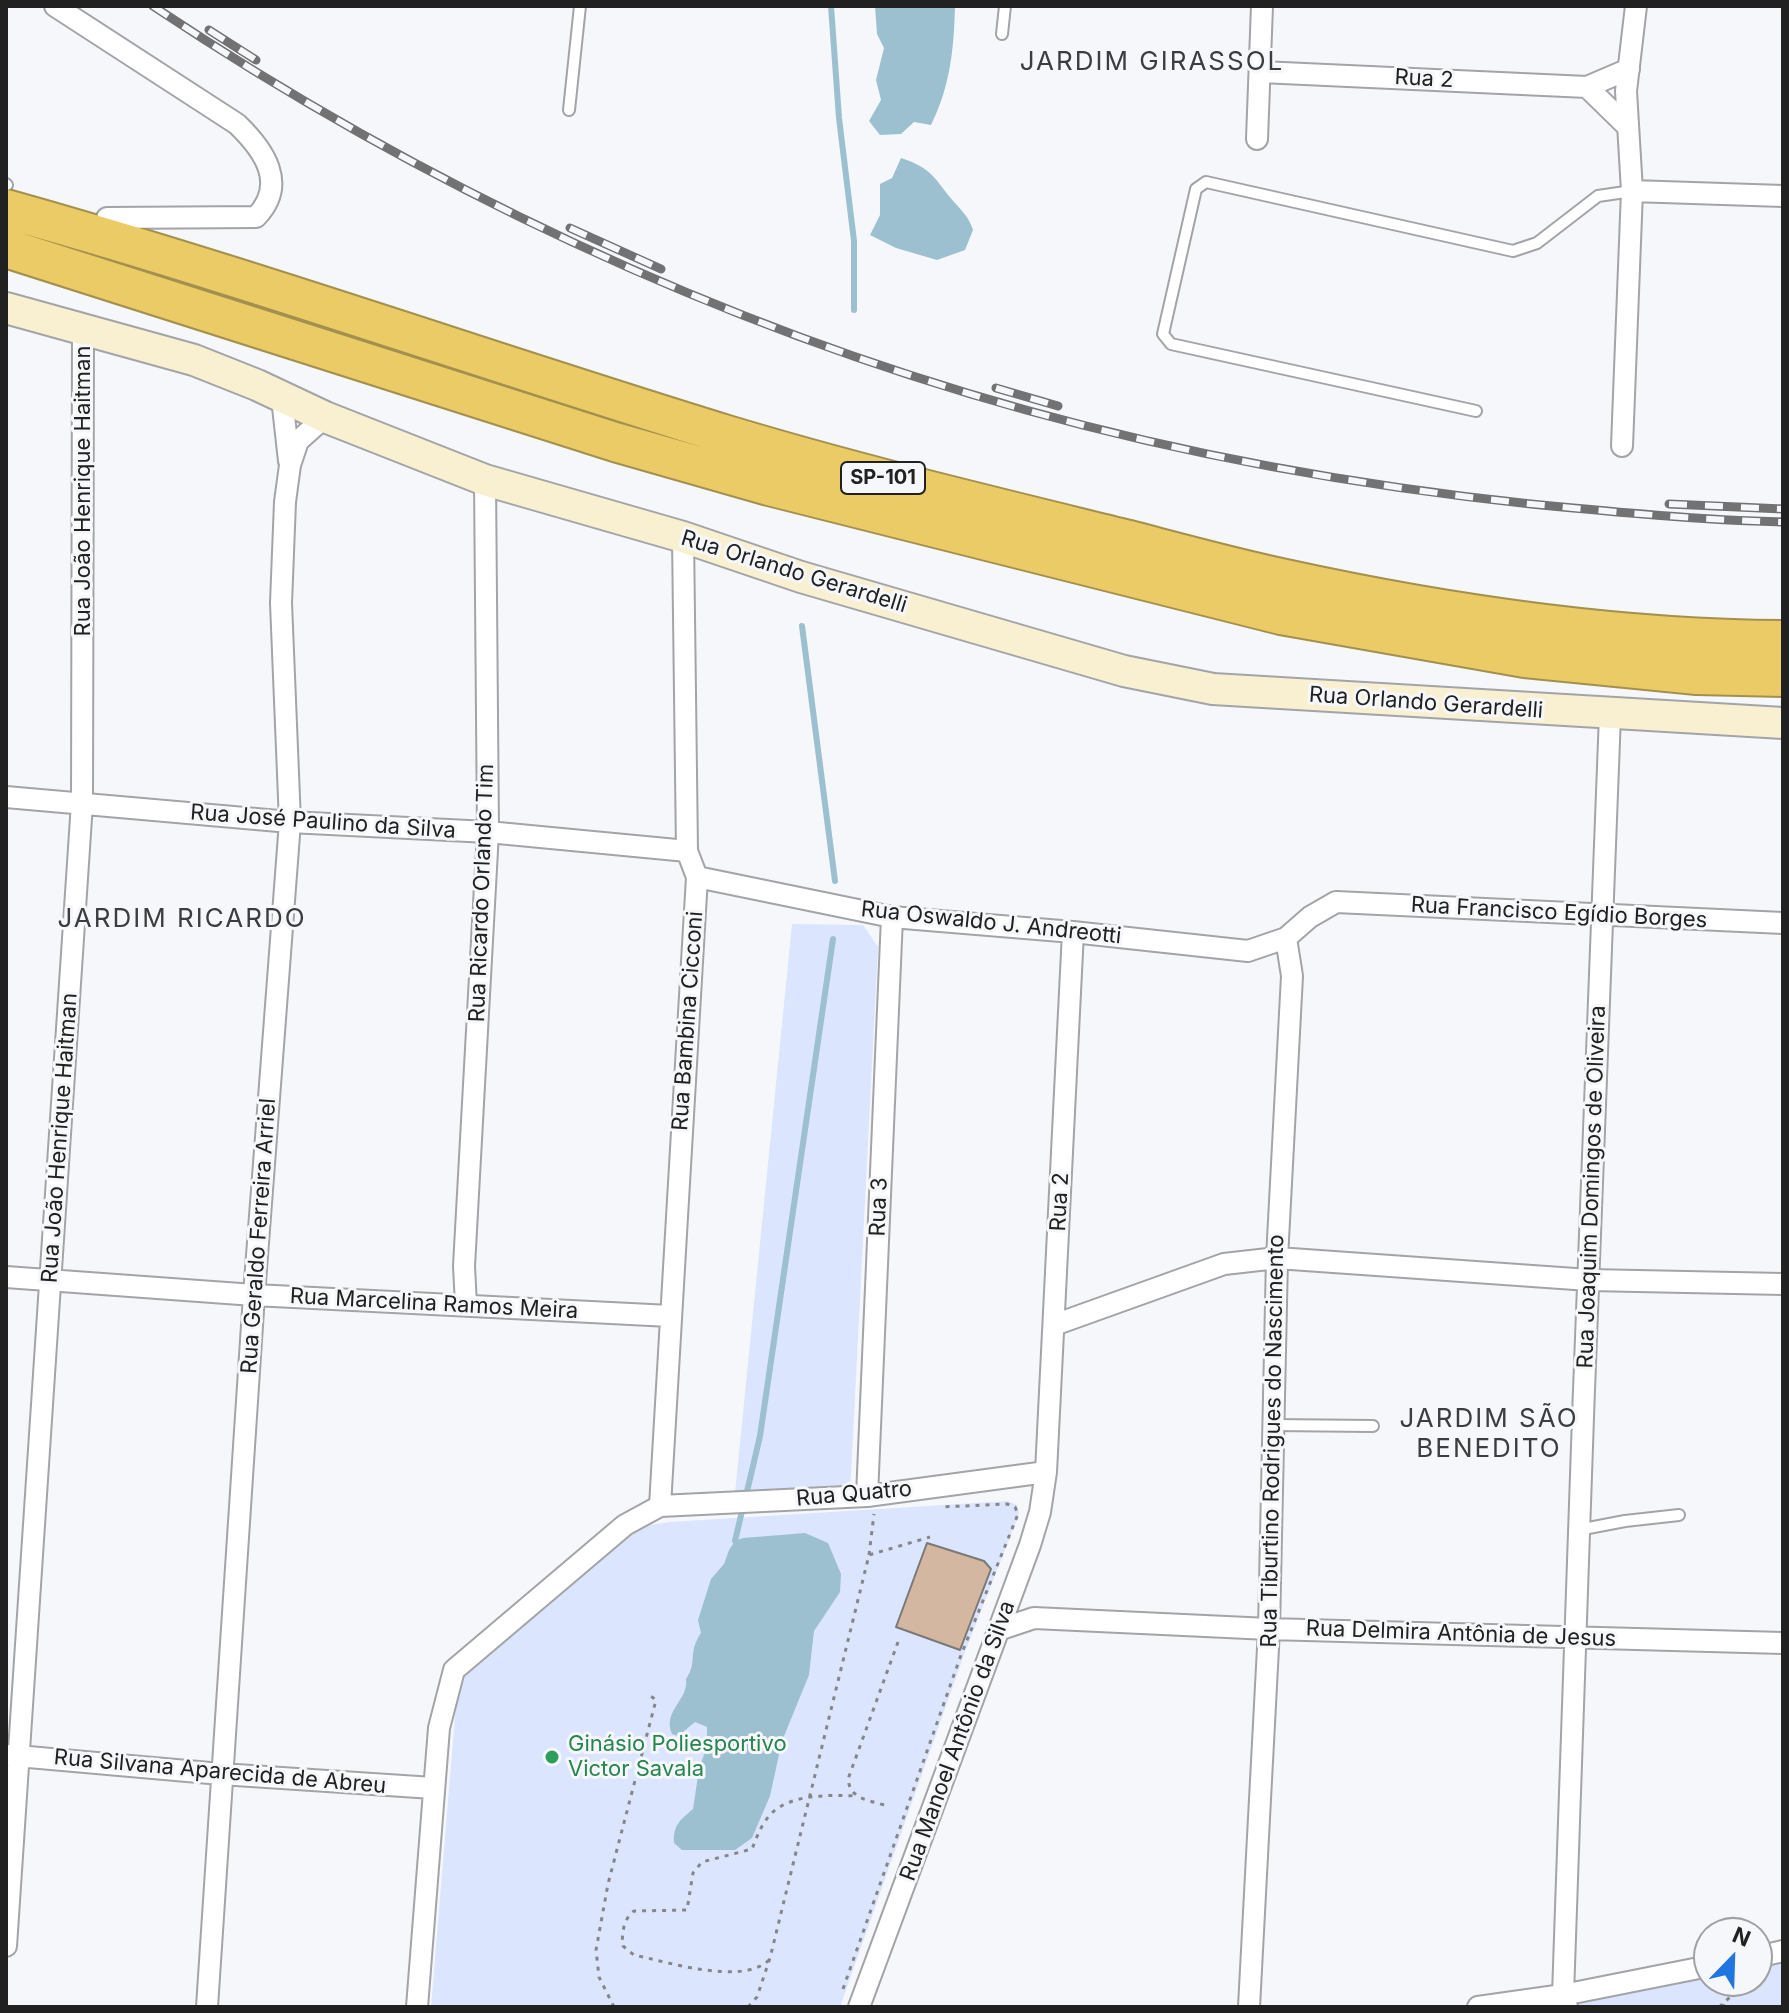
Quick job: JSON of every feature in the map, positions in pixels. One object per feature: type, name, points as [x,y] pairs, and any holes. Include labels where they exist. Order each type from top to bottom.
[{"type":"highway","points":[[6,184],[206,250],[387,324]]},
{"type":"highway","name":"SP-101","points":[[6,209],[387,324],[465,353],[733,436],[957,498],[1278,578],[1561,627],[1718,640],[1783,640]]},
{"type":"highway","name":"SP-101","points":[[6,248],[630,446],[769,486],[1281,615],[1525,658],[1697,675],[1783,677]]},
{"type":"street","points":[[55,6],[237,124],[258,144],[273,178],[265,207],[256,217],[107,218]]},
{"type":"street","points":[[1257,139],[1262,6]]},
{"type":"street","points":[[1622,446],[1632,191],[1626,91],[1636,6]]},
{"type":"street","name":"Rua 2","points":[[1261,72],[1587,87],[1629,69]]},
{"type":"street","points":[[1587,87],[1628,127]]},
{"type":"street","points":[[1632,191],[1783,196]]},
{"type":"street","name":"Rua Orlando Gerardelli","points":[[6,308],[194,360],[325,417],[485,480],[683,537],[801,577],[1124,671],[1213,689],[1783,723]]},
{"type":"street","name":"Rua João Henrique Haitman","points":[[6,1946],[13,1755],[51,1280],[82,803],[83,329]]},
{"type":"street","name":"Rua Geraldo Ferreira Arriel","points":[[282,398],[290,465]]},
{"type":"street","name":"Rua Geraldo Ferreira Arriel","points":[[207,2007],[254,1295],[290,822],[281,603],[285,502],[290,465],[298,441],[325,417]]},
{"type":"street","name":"Rua Ricardo Orlando Tim","points":[[466,1305],[464,1266],[488,832],[485,480]]},
{"type":"street","name":"Rua Bambina Cicconi","points":[[660,1506],[697,877],[687,851],[683,537]]},
{"type":"street","name":"Rua Joaquim Domingos de Oliveira","points":[[1565,2001],[1573,1638],[1610,715]]},
{"type":"street","name":"Rua José Paulino da Silva","points":[[6,797],[290,822],[488,832],[687,851]]},
{"type":"street","name":"Rua Oswaldo J. Andreotti","points":[[697,877],[892,917],[1248,951],[1286,938]]},
{"type":"street","name":"Rua Francisco Egídio Borges","points":[[1286,938],[1310,917],[1336,902],[1783,923]]},
{"type":"street","name":"Rua 3","points":[[871,1504],[892,917]]},
{"type":"street","name":"Rua 2","points":[[1046,1472],[1073,932]]},
{"type":"street","name":"Rua Tiburtino Rodrigues do Nascimento","points":[[1249,2007],[1269,1629],[1277,1258],[1292,976],[1286,938]]},
{"type":"street","points":[[1054,1325],[1224,1264],[1277,1258],[1589,1280],[1783,1284]]},
{"type":"street","name":"Rua Marcelina Ramos Meira","points":[[6,1277],[254,1295],[670,1316]]},
{"type":"street","name":"Rua Quatro","points":[[660,1506],[871,1504],[1046,1472]]},
{"type":"street","name":"Rua Manoel Antônio da Silva","points":[[859,2007],[1030,1545],[1040,1512],[1046,1472]]},
{"type":"street","points":[[417,2007],[439,1728],[454,1670],[625,1525],[660,1506]]},
{"type":"street","name":"Rua Delmira Antônia de Jesus","points":[[998,1630],[1034,1618],[1269,1629],[1783,1643]]},
{"type":"street","name":"Rua Silvana Aparecida de Abreu","points":[[13,1755],[221,1774],[433,1788]]},
{"type":"street","points":[[1478,2007],[1565,2001],[1693,1970]]},
{"type":"lane","points":[[569,110],[580,6]]},
{"type":"lane","points":[[1002,34],[1005,6]]},
{"type":"lane","points":[[1476,411],[1171,344],[1163,334],[1196,189],[1206,182],[1513,251],[1537,243],[1598,196],[1632,191]]},
{"type":"lane","points":[[1273,1425],[1373,1426]]},
{"type":"lane","points":[[1578,1530],[1679,1515]]},
{"type":"path","points":[[755,2007],[812,1795],[829,1713],[869,1555],[871,1504]]},
{"type":"path","points":[[842,1993],[961,1655],[1018,1514],[1015,1507],[1007,1504],[934,1508]]},
{"type":"path","points":[[869,1555],[930,1537]]},
{"type":"path","points":[[856,1796],[849,1789],[848,1779],[898,1642]]},
{"type":"path","points":[[614,2007],[599,1977],[596,1950],[608,1884],[656,1700],[648,1694]]},
{"type":"path","points":[[770,1958],[757,1969],[728,1972],[634,1955],[628,1953],[622,1939],[627,1918],[634,1911],[687,1910],[693,1873],[700,1864],[752,1849],[767,1817],[776,1810],[812,1795],[856,1796],[884,1805]]},
{"type":"path","points":[[748,2007],[757,1997]]},
{"type":"path","points":[[1720,2006],[1730,2007]]},
{"type":"shaded area","points":[[875,6],[955,6],[950,67],[931,125],[914,122],[901,134],[880,135],[869,121],[881,100],[876,80],[884,48],[877,34]]},
{"type":"shaded area","points":[[901,158],[927,171],[966,216],[973,230],[965,250],[937,260],[896,248],[870,235],[880,215],[880,184],[892,178]]},
{"type":"shaded area","points":[[792,924],[863,925],[878,947],[850,1495],[734,1503]]},
{"type":"shaded area","points":[[1008,1501],[1017,1505],[1019,1514],[965,1652],[840,2007],[431,2007],[459,1668],[624,1538],[650,1525]]},
{"type":"shaded area","points":[[805,1533],[828,1543],[841,1574],[840,1592],[814,1631],[809,1675],[782,1741],[770,1796],[752,1838],[735,1850],[682,1850],[674,1843],[676,1827],[693,1809],[699,1769],[707,1746],[707,1727],[695,1722],[678,1736],[672,1734],[670,1719],[684,1693],[694,1647],[701,1633],[698,1620],[711,1579],[724,1564],[735,1541]]},
{"type":"shaded area","points":[[1783,1960],[1783,2007],[1576,2007],[1576,2002],[1693,1976],[1693,1997],[1773,1997],[1773,1962]]},
{"type":"building","points":[[927,1543],[984,1561],[991,1569],[960,1650],[896,1627]]},
{"type":"waterway","points":[[831,6],[839,118],[854,241],[854,310]]},
{"type":"waterway","points":[[802,626],[835,881]]},
{"type":"waterway","points":[[746,1496],[760,1436],[833,939]]},
{"type":"waterway","points":[[735,1541],[743,1507]]},
{"type":"railway","points":[[153,6],[254,71],[358,132],[573,242],[796,336],[910,375],[1088,427],[1277,468],[1531,504],[1688,518],[1783,522]]},
{"type":"railway","points":[[209,30],[256,60]]},
{"type":"railway","points":[[570,228],[661,269]]},
{"type":"railway","points":[[996,388],[1058,406]]},
{"type":"railway","points":[[1669,504],[1783,509]]},
{"type":"place","name":"Ginásio Poliesportivo Victor Savala","points":[[552,1757]]},
{"type":"district","name":"JARDIM GIRASSOL","points":[[1152,62]]},
{"type":"district","name":"JARDIM RICARDO","points":[[182,919]]},
{"type":"district","name":"JARDIM SÃO BENEDITO","points":[[1489,1434]]}]
